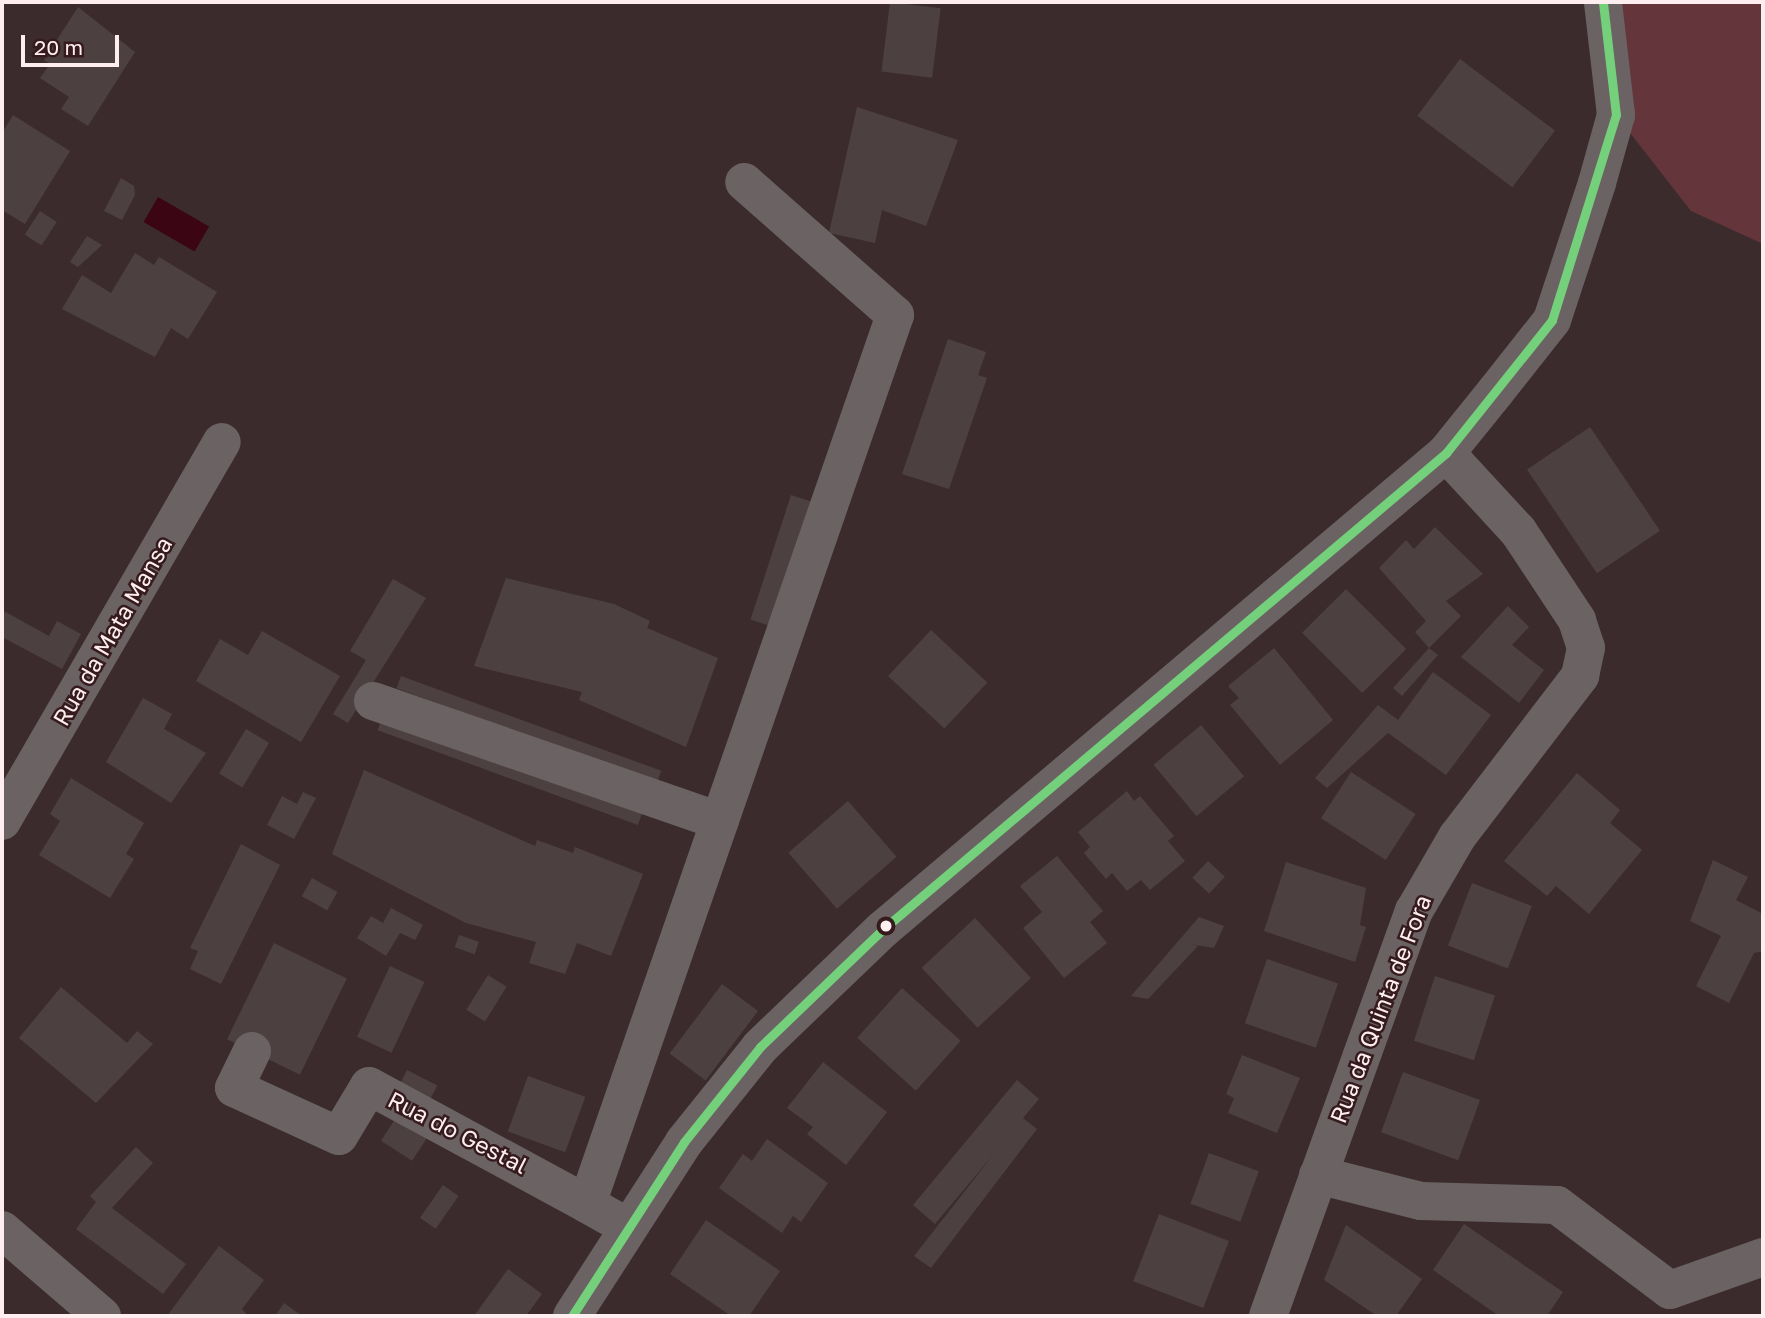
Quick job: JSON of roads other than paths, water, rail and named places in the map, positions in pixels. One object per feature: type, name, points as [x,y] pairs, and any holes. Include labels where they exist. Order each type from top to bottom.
[{"type":"street","points":[[572,1316],[626,1226],[760,1047],[843,965],[1446,453],[1552,320],[1616,115],[1602,2]]},
{"type":"street","points":[[626,1226],[587,1203],[895,314],[744,182]]},
{"type":"street","name":"Rua da Mata Mansa","points":[[2,821],[222,442]]},
{"type":"street","name":"Rua da Quinta de Fora","points":[[1268,1316],[1414,911],[1457,836],[1580,676],[1586,648],[1577,620],[1518,531],[1446,453]]},
{"type":"street","points":[[373,701],[720,821]]},
{"type":"street","name":"Rua do Gestal","points":[[252,1051],[234,1088],[339,1136],[369,1086],[587,1203]]},
{"type":"street","points":[[1318,1175],[1421,1201],[1557,1205],[1670,1290],[1763,1257]]},
{"type":"street","points":[[2,1230],[102,1316]]}]
